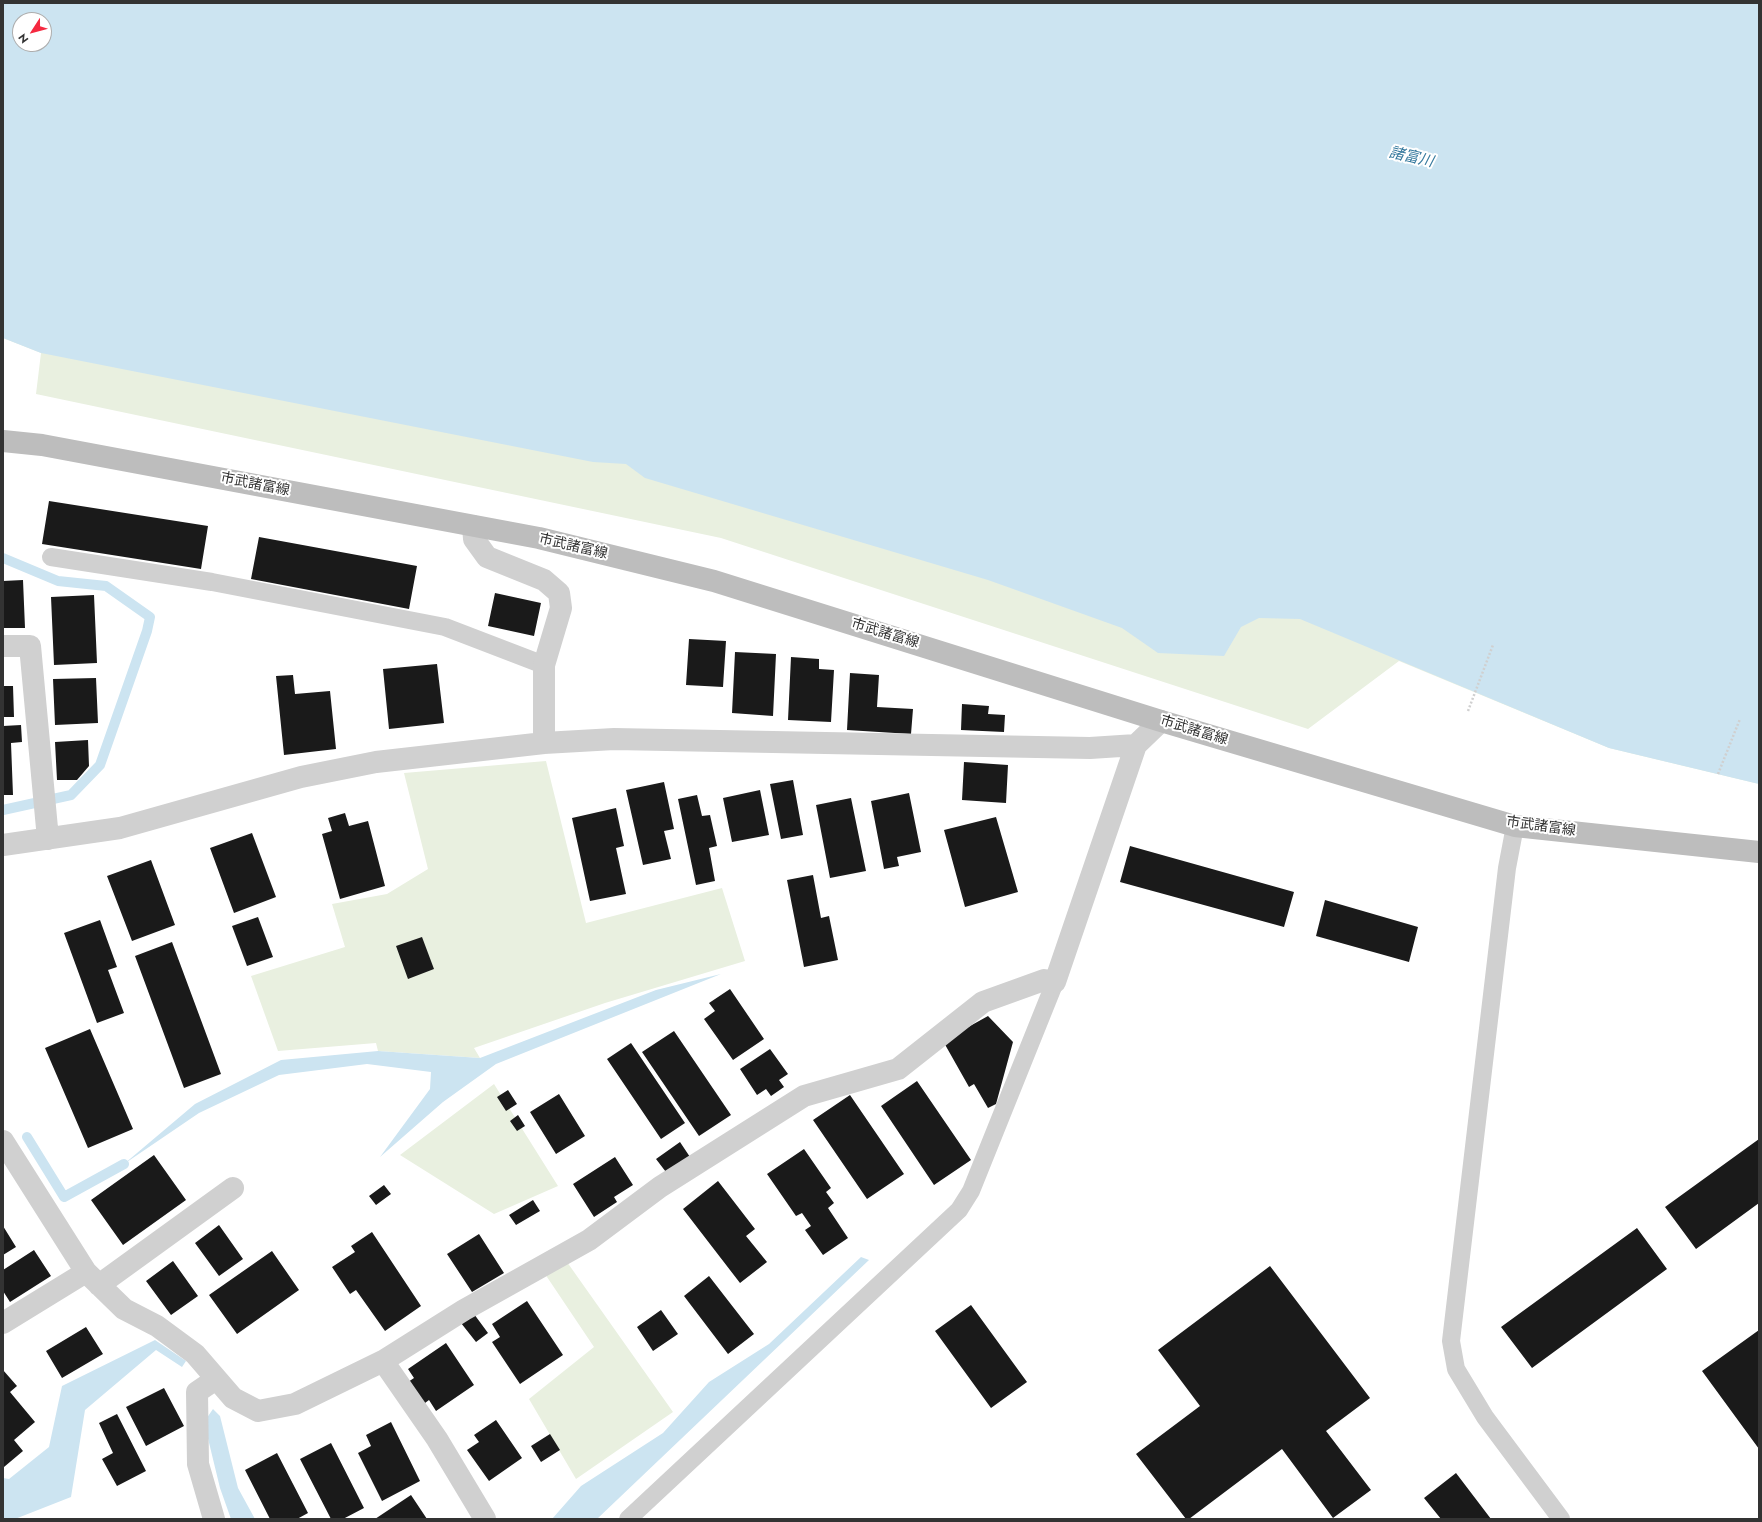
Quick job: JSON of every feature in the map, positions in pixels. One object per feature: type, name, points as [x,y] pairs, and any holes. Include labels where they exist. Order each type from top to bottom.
[{"type":"main road","name":"市武諸富線","points":[[3,441],[42,446],[539,538],[714,581],[1161,721],[1515,826],[1759,852]]},
{"type":"street","points":[[473,526],[474,540],[487,557],[544,580],[559,593],[561,608],[544,665],[544,743]]},
{"type":"street","points":[[3,646],[30,646],[48,839]]},
{"type":"street","points":[[3,1141],[92,1278],[124,1309],[157,1326],[195,1354],[232,1398],[258,1411],[295,1404],[383,1361],[464,1310],[589,1240],[660,1186],[804,1096],[898,1069],[983,1002],[1044,980],[1054,982],[1136,745],[1161,721]]},
{"type":"street","points":[[3,845],[120,828],[301,776],[376,762],[544,743],[614,739],[1074,748],[1136,745]]},
{"type":"street","points":[[3,1323],[92,1278],[233,1188]]},
{"type":"street","points":[[383,1361],[437,1439],[485,1519]]},
{"type":"street","points":[[214,1519],[198,1464],[197,1392],[216,1379]]},
{"type":"lane","points":[[50,557],[212,582],[445,627],[544,665]]},
{"type":"lane","points":[[1515,826],[1507,868],[1451,1340],[1456,1369],[1472,1396],[1485,1417],[1561,1519]]},
{"type":"lane","points":[[628,1519],[959,1210],[971,1190],[1054,982]]},
{"type":"path","points":[[1468,711],[1493,645]]},
{"type":"path","points":[[1718,774],[1740,719]]},
{"type":"green space","points":[[3,338],[1242,583],[1759,784],[1609,748],[1399,661],[1308,729],[721,538],[36,394],[41,353]]},
{"type":"green space","points":[[546,761],[586,923],[722,888],[745,961],[605,1003],[474,1048],[480,1058],[378,1051],[376,1043],[278,1051],[251,976],[345,947],[332,904],[387,894],[428,869],[404,773]]},
{"type":"green space","points":[[494,1084],[558,1186],[494,1214],[400,1155]]},
{"type":"green space","points":[[567,1262],[673,1412],[576,1479],[529,1399],[594,1347],[545,1274]]},
{"type":"water","name":"諸富川","points":[[3,3],[1759,3],[1759,784],[1609,748],[1300,619],[1259,618],[1241,627],[1224,656],[1158,653],[1122,628],[988,580],[645,478],[626,464],[593,462],[41,353],[3,338]]},
{"type":"water","points":[[721,974],[496,1064],[443,1102],[380,1157],[430,1089],[431,1072],[367,1064],[279,1075],[199,1113],[124,1164],[195,1104],[281,1060],[378,1051],[480,1058],[656,990]]},
{"type":"water","points":[[861,1257],[869,1260],[597,1519],[552,1519],[581,1486],[663,1433],[709,1382],[769,1344]]},
{"type":"water","points":[[155,1340],[186,1361],[182,1367],[156,1350],[85,1410],[71,1497],[15,1519],[3,1519],[3,1478],[9,1479],[49,1447],[62,1386]]},
{"type":"water","points":[[213,1409],[220,1416],[238,1488],[255,1519],[231,1519],[220,1488],[204,1422]]},
{"type":"building","points":[[49,501],[208,526],[201,569],[42,544]]},
{"type":"building","points":[[259,537],[417,566],[409,609],[251,579]]},
{"type":"building","points":[[23,580],[25,628],[3,628],[3,581]]},
{"type":"building","points":[[495,593],[541,603],[534,636],[488,626]]},
{"type":"building","points":[[94,595],[97,663],[54,665],[51,597]]},
{"type":"building","points":[[689,639],[726,641],[723,687],[686,685]]},
{"type":"building","points":[[735,652],[776,654],[773,716],[732,713]]},
{"type":"building","points":[[791,657],[819,659],[819,669],[834,670],[831,722],[788,720]]},
{"type":"building","points":[[437,664],[444,723],[389,729],[383,669]]},
{"type":"building","points":[[850,673],[879,675],[877,707],[913,709],[911,734],[847,730]]},
{"type":"building","points":[[293,675],[295,694],[330,691],[336,749],[284,755],[276,676]]},
{"type":"building","points":[[96,678],[98,723],[55,725],[53,679]]},
{"type":"building","points":[[3,686],[13,686],[14,717],[3,717]]},
{"type":"building","points":[[962,704],[989,706],[988,714],[1005,715],[1004,732],[961,730]]},
{"type":"building","points":[[21,725],[22,742],[11,743],[13,795],[3,795],[3,726]]},
{"type":"building","points":[[88,740],[89,766],[77,780],[57,780],[55,742]]},
{"type":"building","points":[[964,762],[1008,765],[1006,803],[962,800]]},
{"type":"building","points":[[793,780],[803,835],[781,839],[770,784]]},
{"type":"building","points":[[664,782],[674,829],[664,831],[671,859],[643,865],[626,790]]},
{"type":"building","points":[[760,790],[769,835],[732,842],[723,798]]},
{"type":"building","points":[[909,793],[921,852],[897,857],[899,866],[884,869],[871,801]]},
{"type":"building","points":[[697,795],[702,816],[710,815],[717,846],[709,848],[715,881],[696,885],[678,799]]},
{"type":"building","points":[[851,798],[866,871],[830,878],[816,805]]},
{"type":"building","points":[[616,808],[624,846],[616,848],[626,894],[590,901],[572,818]]},
{"type":"building","points":[[345,813],[349,826],[368,821],[385,886],[340,899],[322,834],[332,831],[328,818]]},
{"type":"building","points":[[996,817],[1018,892],[965,907],[944,830]]},
{"type":"building","points":[[252,833],[276,897],[234,913],[210,848]]},
{"type":"building","points":[[1130,846],[1294,892],[1284,927],[1120,882]]},
{"type":"building","points":[[151,860],[175,925],[132,941],[107,876]]},
{"type":"building","points":[[813,875],[821,918],[829,916],[838,960],[804,967],[787,880]]},
{"type":"building","points":[[1325,900],[1418,927],[1409,962],[1316,936]]},
{"type":"building","points":[[258,917],[273,957],[247,966],[232,926]]},
{"type":"building","points":[[100,920],[117,967],[108,970],[124,1013],[97,1023],[64,933]]},
{"type":"building","points":[[422,937],[434,969],[408,979],[396,946]]},
{"type":"building","points":[[172,942],[221,1074],[184,1088],[135,956]]},
{"type":"building","points":[[730,989],[764,1039],[733,1060],[704,1019],[715,1011],[709,1003]]},
{"type":"building","points":[[988,1016],[1013,1042],[996,1104],[988,1108],[974,1084],[969,1087],[943,1041]]},
{"type":"building","points":[[90,1029],[133,1129],[88,1148],[45,1048]]},
{"type":"building","points":[[674,1031],[731,1115],[699,1136],[642,1052]]},
{"type":"building","points":[[631,1043],[685,1123],[661,1139],[607,1059]]},
{"type":"building","points":[[770,1049],[788,1074],[779,1080],[784,1087],[771,1096],[766,1089],[757,1095],[740,1069]]},
{"type":"building","points":[[917,1081],[971,1160],[934,1185],[881,1106]]},
{"type":"building","points":[[508,1090],[517,1104],[506,1111],[497,1097]]},
{"type":"building","points":[[559,1094],[585,1136],[556,1154],[530,1112]]},
{"type":"building","points":[[850,1095],[904,1174],[867,1199],[813,1120]]},
{"type":"building","points":[[518,1115],[525,1126],[517,1131],[510,1121]]},
{"type":"building","points":[[1759,1139],[1759,1203],[1696,1249],[1665,1207]]},
{"type":"building","points":[[680,1142],[692,1160],[669,1176],[656,1159]]},
{"type":"building","points":[[804,1149],[831,1188],[826,1192],[834,1203],[828,1208],[848,1238],[823,1255],[805,1230],[811,1226],[802,1213],[796,1216],[767,1174]]},
{"type":"building","points":[[154,1155],[186,1200],[123,1245],[91,1200]]},
{"type":"building","points":[[615,1157],[633,1185],[614,1197],[617,1202],[594,1217],[573,1184]]},
{"type":"building","points":[[718,1181],[755,1229],[746,1236],[767,1262],[740,1283],[683,1209]]},
{"type":"building","points":[[384,1185],[391,1194],[376,1205],[369,1196]]},
{"type":"building","points":[[533,1200],[540,1211],[516,1225],[509,1215]]},
{"type":"building","points":[[219,1225],[243,1259],[219,1276],[195,1243]]},
{"type":"building","points":[[3,1226],[16,1247],[3,1255]]},
{"type":"building","points":[[1637,1228],[1667,1269],[1532,1368],[1501,1327]]},
{"type":"building","points":[[372,1232],[421,1306],[385,1331],[356,1290],[350,1294],[332,1267],[355,1252],[351,1246]]},
{"type":"building","points":[[479,1234],[504,1273],[472,1292],[447,1254]]},
{"type":"building","points":[[34,1250],[51,1276],[10,1302],[3,1291],[3,1270]]},
{"type":"building","points":[[272,1251],[299,1290],[237,1334],[209,1295]]},
{"type":"building","points":[[173,1261],[198,1296],[171,1315],[146,1281]]},
{"type":"building","points":[[1270,1266],[1370,1398],[1326,1431],[1371,1490],[1333,1518],[1282,1449],[1189,1519],[1186,1519],[1136,1454],[1200,1406],[1158,1350]]},
{"type":"building","points":[[709,1276],[754,1334],[728,1354],[684,1296]]},
{"type":"building","points":[[527,1301],[563,1355],[520,1384],[492,1342],[500,1337],[492,1324]]},
{"type":"building","points":[[971,1305],[1027,1382],[991,1408],[935,1331]]},
{"type":"building","points":[[661,1310],[678,1334],[653,1351],[637,1327]]},
{"type":"building","points":[[474,1314],[488,1333],[476,1342],[461,1323]]},
{"type":"building","points":[[86,1327],[103,1354],[62,1378],[46,1351]]},
{"type":"building","points":[[1759,1330],[1759,1449],[1702,1371]]},
{"type":"building","points":[[446,1343],[474,1385],[436,1411],[429,1400],[421,1406],[405,1384],[414,1378],[408,1369]]},
{"type":"building","points":[[3,1370],[17,1386],[10,1392],[35,1422],[14,1440],[23,1451],[4,1467]]},
{"type":"building","points":[[164,1388],[184,1426],[146,1446],[126,1407]]},
{"type":"building","points":[[117,1414],[146,1471],[117,1486],[102,1459],[113,1453],[99,1423]]},
{"type":"building","points":[[496,1420],[522,1458],[489,1481],[467,1450],[479,1442],[474,1435]]},
{"type":"building","points":[[391,1422],[420,1481],[382,1501],[358,1453],[371,1446],[366,1435]]},
{"type":"building","points":[[550,1434],[560,1450],[541,1462],[531,1446]]},
{"type":"building","points":[[331,1443],[364,1508],[343,1519],[331,1519],[300,1459]]},
{"type":"building","points":[[277,1453],[308,1513],[297,1519],[270,1519],[245,1470]]},
{"type":"building","points":[[1456,1473],[1491,1519],[1441,1519],[1424,1498]]},
{"type":"building","points":[[411,1495],[427,1519],[375,1519]]},
{"type":"waterway","points":[[3,558],[58,581],[106,586],[150,617],[147,631],[100,765],[71,795],[3,810]]},
{"type":"waterway","points":[[27,1137],[64,1197],[124,1164]]}]
